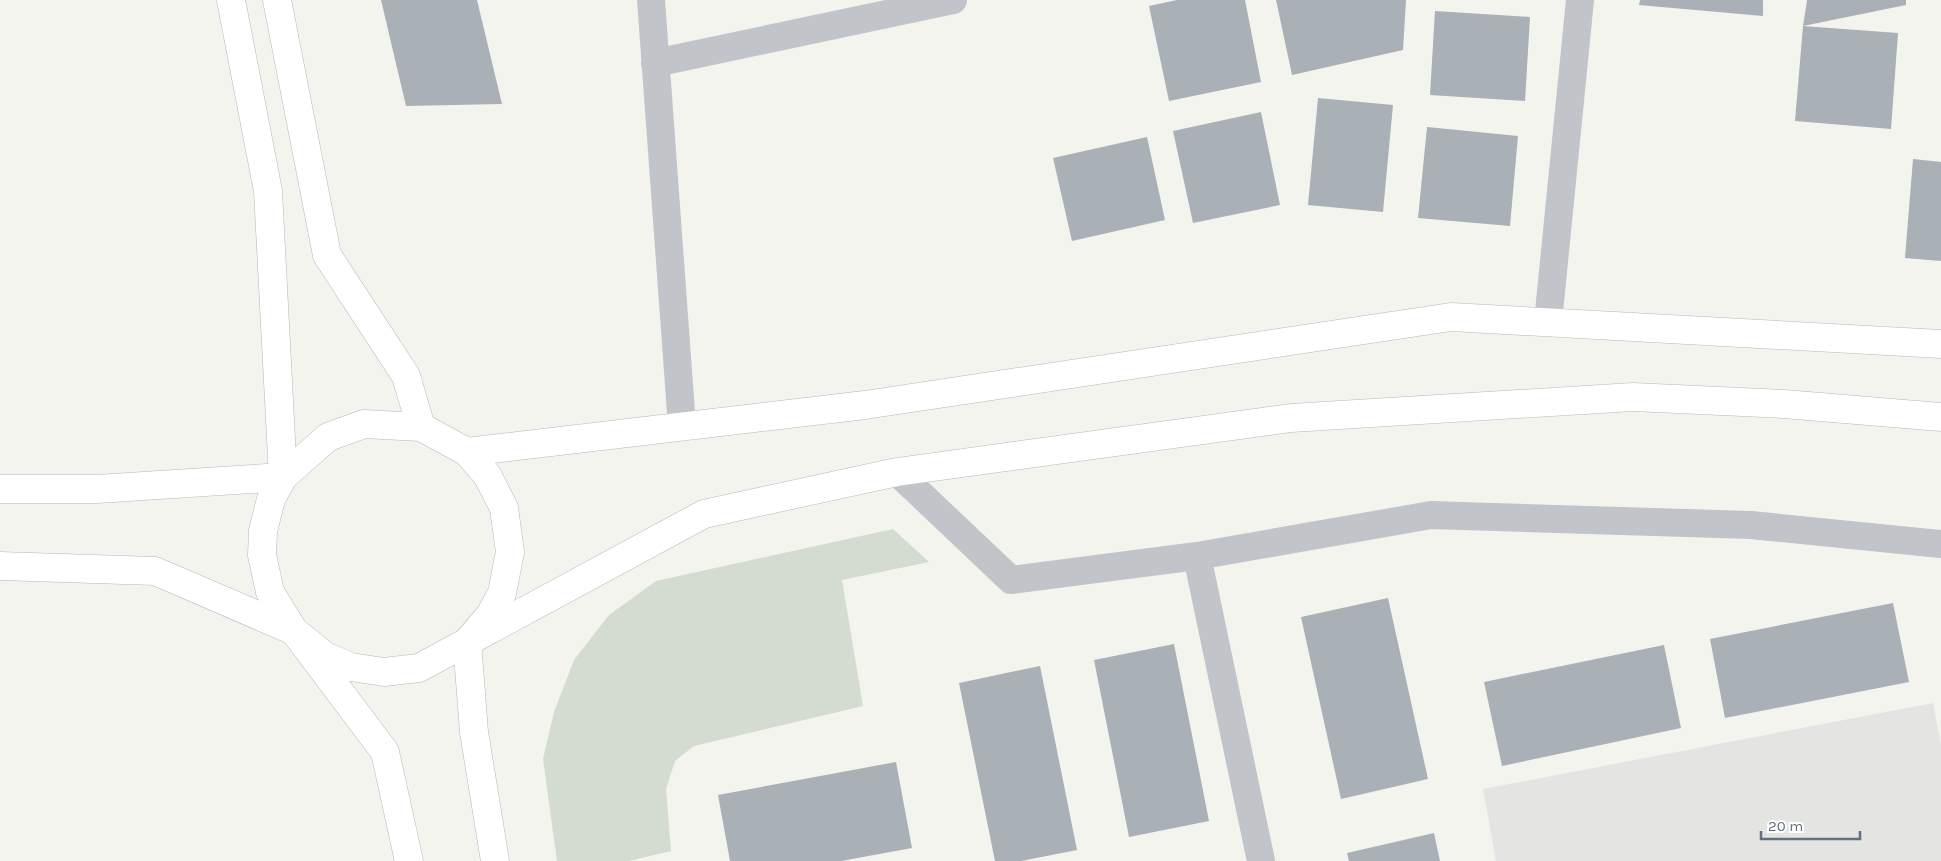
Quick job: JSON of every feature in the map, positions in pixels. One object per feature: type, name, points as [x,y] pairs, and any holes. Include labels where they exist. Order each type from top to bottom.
[{"type":"main road","points":[[231,0],[268,190],[283,477]]},
{"type":"main road","points":[[277,0],[327,255],[406,376],[421,427]]},
{"type":"main road","points":[[467,452],[875,403],[1451,317],[1941,344]]},
{"type":"main road","points":[[0,566],[156,571],[294,631],[325,656],[351,667],[384,672],[419,668],[704,514],[897,472],[1291,418],[1633,397],[1784,404],[1941,417]]},
{"type":"main road","points":[[409,861],[385,752],[294,631],[270,592],[262,554],[263,531],[271,499],[283,477],[328,437],[364,424],[421,427],[467,452],[488,475],[504,508],[510,552],[502,593],[490,615],[467,642],[474,732],[495,861]]},
{"type":"main road","points":[[0,489],[96,489],[283,477]]},
{"type":"street","points":[[650,0],[682,426]]},
{"type":"street","points":[[655,63],[953,0]]},
{"type":"street","points":[[1548,322],[1580,0]]},
{"type":"street","points":[[897,472],[1012,580],[1197,556],[1431,515],[1751,525],[1941,544]]},
{"type":"street","points":[[1197,556],[1261,861]]},
{"type":"shaded area","points":[[893,529],[929,562],[842,580],[863,706],[694,746],[675,761],[666,789],[671,851],[629,861],[557,861],[543,759],[554,712],[574,660],[609,615],[656,581]]},
{"type":"shaded area","points":[[1933,703],[1941,745],[1941,861],[1496,861],[1483,789]]},
{"type":"building","points":[[381,0],[477,0],[502,104],[406,106]]},
{"type":"building","points":[[1177,0],[1245,0],[1261,82],[1169,101],[1149,6]]},
{"type":"building","points":[[1276,0],[1406,0],[1403,50],[1292,75]]},
{"type":"building","points":[[1640,0],[1763,0],[1763,16],[1639,5]]},
{"type":"building","points":[[1807,0],[1906,0],[1906,5],[1803,26]]},
{"type":"building","points":[[1435,11],[1530,17],[1525,101],[1430,95]]},
{"type":"building","points":[[1803,26],[1898,33],[1891,129],[1795,121]]},
{"type":"building","points":[[1318,98],[1393,105],[1383,212],[1308,205]]},
{"type":"building","points":[[1261,112],[1280,205],[1193,223],[1173,131]]},
{"type":"building","points":[[1427,127],[1518,136],[1510,226],[1418,218]]},
{"type":"building","points":[[1147,137],[1165,220],[1072,241],[1053,158]]},
{"type":"building","points":[[1913,159],[1941,162],[1941,261],[1905,258]]},
{"type":"building","points":[[1388,598],[1428,779],[1341,799],[1301,617]]},
{"type":"building","points":[[1893,603],[1909,682],[1725,718],[1710,639]]},
{"type":"building","points":[[1174,644],[1209,821],[1129,837],[1094,660]]},
{"type":"building","points":[[1664,645],[1681,728],[1502,766],[1484,682]]},
{"type":"building","points":[[1040,666],[1077,850],[1021,861],[995,861],[959,683]]},
{"type":"building","points":[[896,762],[912,848],[841,861],[730,861],[718,795]]},
{"type":"building","points":[[1434,833],[1440,861],[1349,861],[1347,853]]}]
